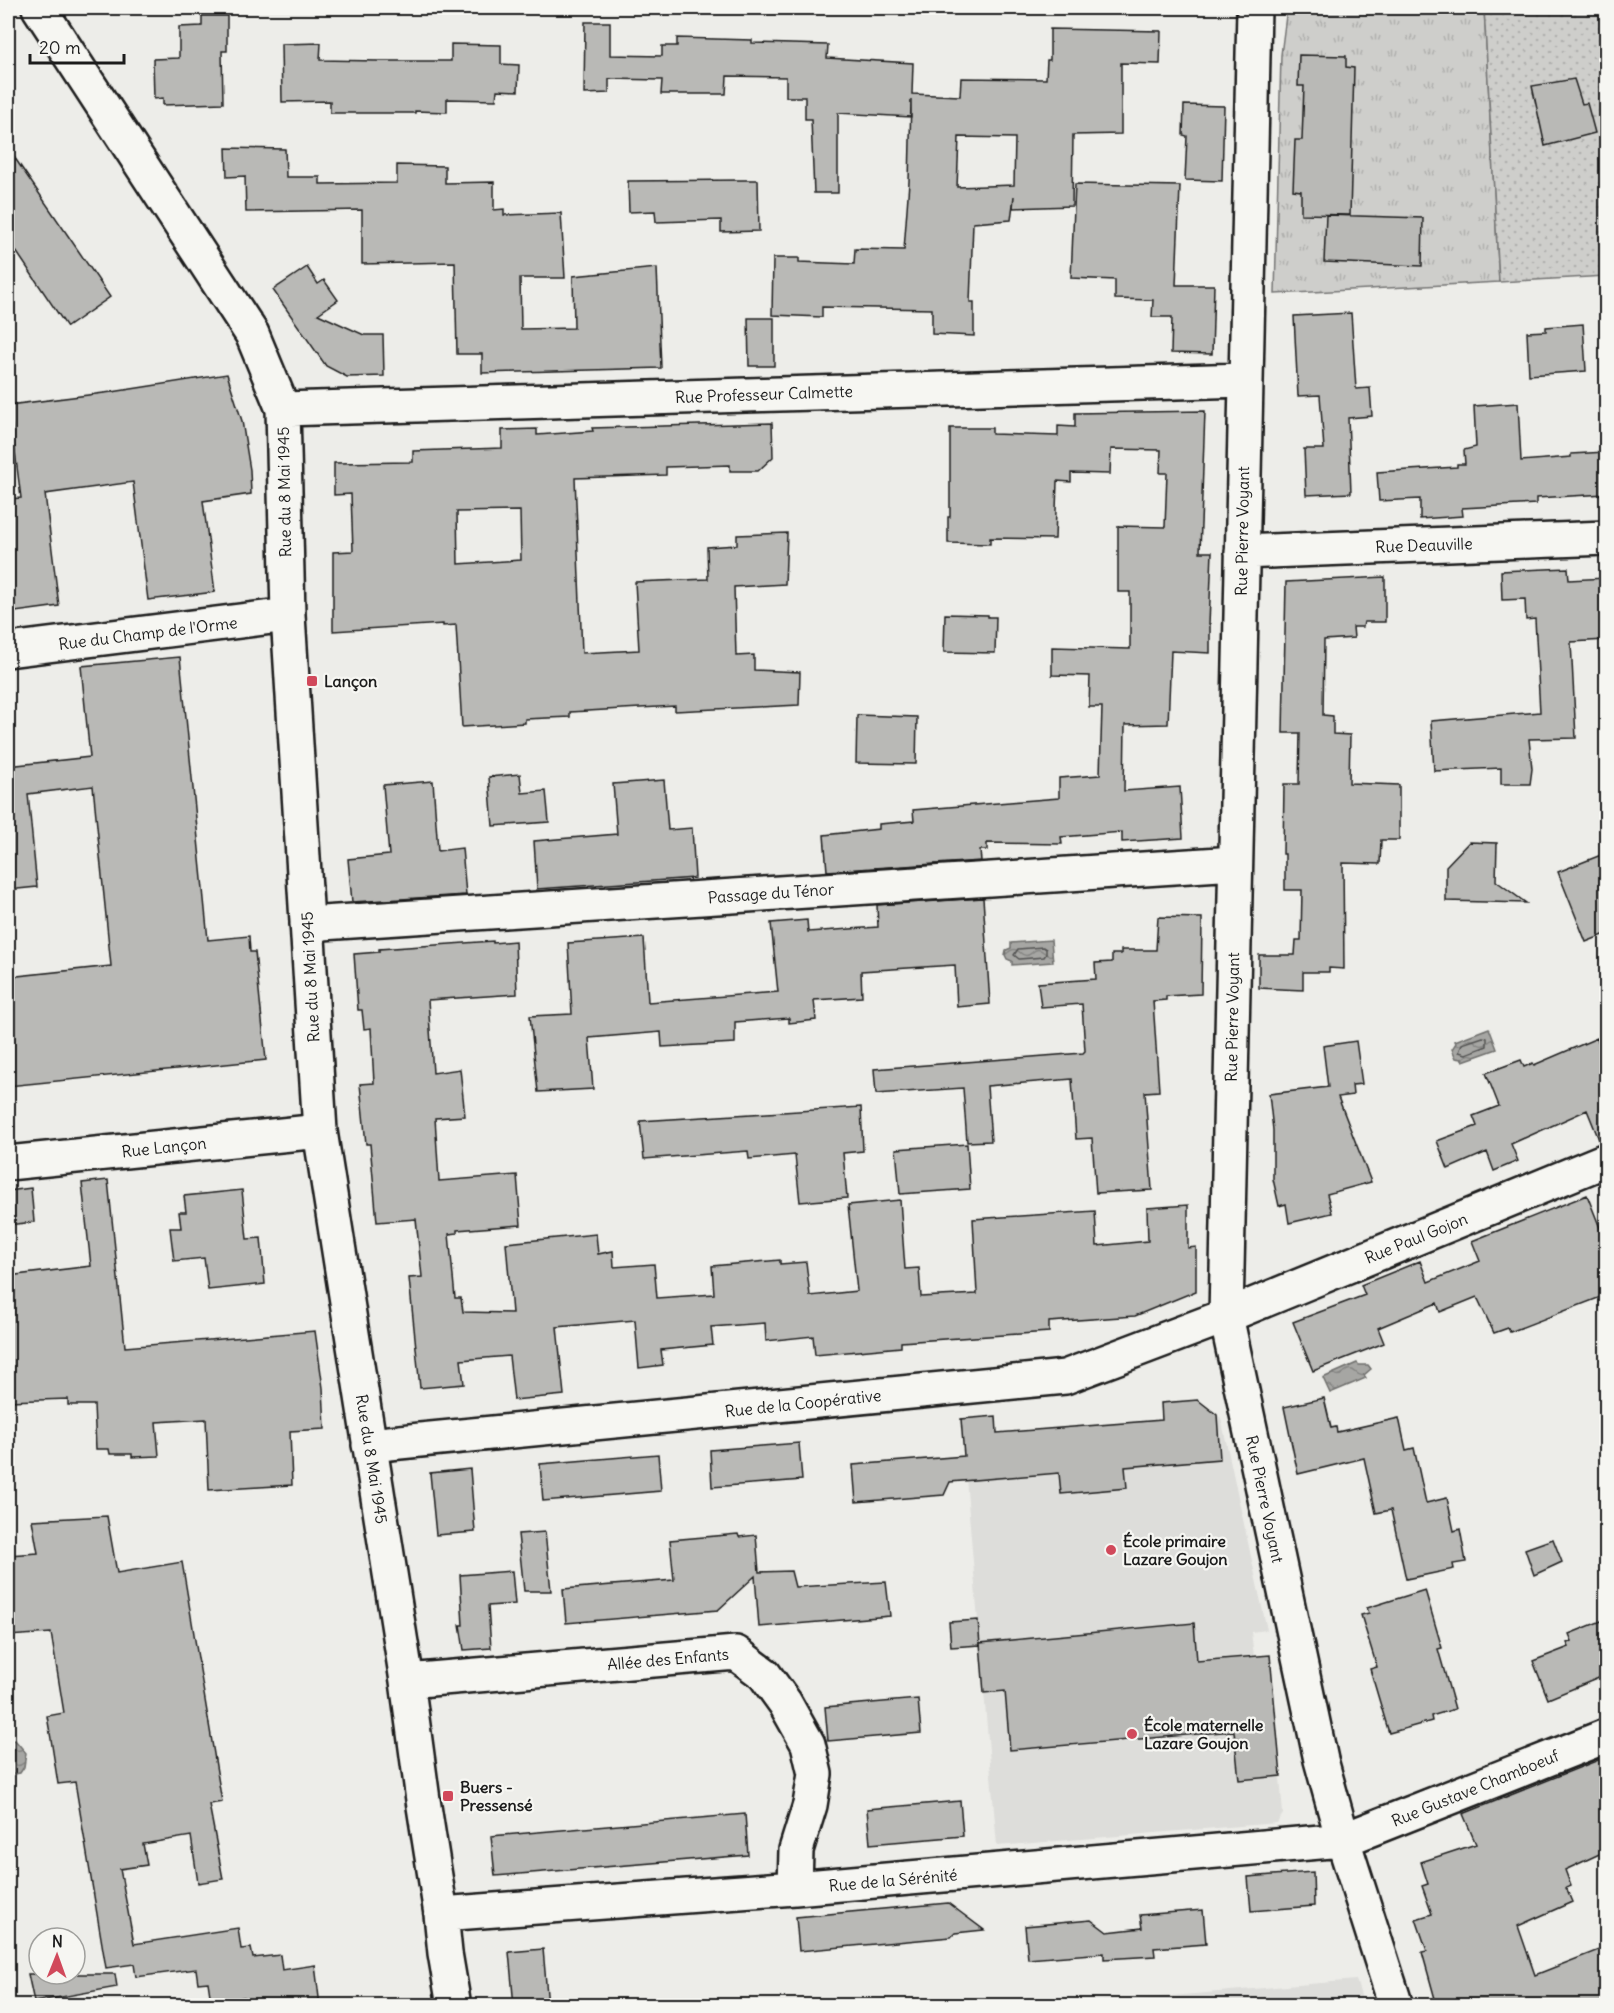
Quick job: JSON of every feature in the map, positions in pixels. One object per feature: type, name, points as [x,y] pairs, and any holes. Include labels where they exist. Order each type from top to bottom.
[{"type":"street","name":"Rue Pierre Voyant","points":[[1254,8],[1226,1316],[1321,1760],[1343,1840],[1396,2006]]},
{"type":"street","name":"Rue du 8 Mai 1945","points":[[48,9],[252,334],[283,409],[288,615],[320,1131],[407,1681],[454,2006]]},
{"type":"street","name":"Rue Professeur Calmette","points":[[283,409],[1245,380]]},
{"type":"street","name":"Rue Deauville","points":[[1242,552],[1606,538]]},
{"type":"street","name":"Rue du Champ de l'Orme","points":[[8,650],[288,615]]},
{"type":"street","name":"Passage du Ténor","points":[[307,924],[1235,863]]},
{"type":"street","name":"Rue Lançon","points":[[8,1163],[320,1131]]},
{"type":"street","name":"Rue Paul Gojon","points":[[1226,1316],[1606,1160]]},
{"type":"street","name":"Rue de la Coopérative","points":[[369,1445],[1065,1377],[1226,1316]]},
{"type":"street","name":"Allée des Enfants","points":[[407,1681],[736,1653],[764,1674],[785,1703],[808,1744],[815,1774],[810,1805],[796,1850],[795,1888]]},
{"type":"street","name":"Rue Gustave Chamboeuf","points":[[1343,1840],[1606,1736]]},
{"type":"street","name":"Rue de la Sérénité","points":[[441,1914],[795,1888],[1343,1840]]},
{"type":"shaded area","name":"École primaire Lazare Goujon","points":[[1198,1400],[1221,1418],[1267,1630],[1251,1632],[1254,1656],[1270,1655],[1283,1814],[1277,1823],[997,1846],[961,1419],[996,1416],[998,1433],[1162,1420],[1161,1403]]},
{"type":"shaded area","points":[[1356,1980],[1364,2005],[1067,2005]]},
{"type":"green space","points":[[1287,8],[1484,8],[1499,282],[1275,294],[1281,55]]},
{"type":"green space","points":[[1484,8],[1601,8],[1606,12],[1606,276],[1499,282]]},
{"type":"water","points":[[1051,940],[1053,962],[1012,965],[1012,961],[1005,955],[1006,950],[1011,948],[1011,943]]},
{"type":"water","points":[[1489,1028],[1497,1049],[1463,1061],[1456,1058],[1452,1049],[1455,1041]]},
{"type":"water","points":[[1357,1363],[1368,1365],[1371,1369],[1364,1375],[1366,1378],[1330,1393],[1323,1378]]},
{"type":"water","points":[[15,1740],[26,1753],[24,1767],[20,1773],[8,1775],[8,1741]]},
{"type":"building","points":[[202,16],[227,16],[227,51],[222,51],[223,103],[163,105],[163,98],[154,99],[153,59],[179,58],[179,27],[202,26]]},
{"type":"building","points":[[585,22],[610,22],[610,55],[662,56],[662,46],[677,46],[677,38],[828,45],[827,58],[913,63],[912,94],[960,96],[961,78],[1046,79],[1047,60],[1050,60],[1050,29],[1161,31],[1160,64],[1121,63],[1121,134],[1073,135],[1072,206],[1013,208],[1014,196],[1011,220],[973,223],[970,302],[974,302],[974,336],[932,334],[932,309],[822,307],[822,317],[772,315],[773,258],[799,258],[799,262],[854,264],[855,249],[904,250],[911,117],[838,113],[838,193],[814,193],[811,119],[805,119],[805,97],[786,97],[786,77],[727,76],[726,94],[661,94],[662,80],[609,79],[609,93],[584,94]],"holes":[[[959,137],[1015,138],[1014,185],[957,187]]]},
{"type":"building","points":[[321,43],[320,60],[378,61],[451,61],[451,44],[501,45],[501,64],[519,65],[518,91],[497,90],[496,100],[447,99],[447,112],[330,113],[330,101],[282,102],[281,44]]},
{"type":"building","points":[[1299,55],[1346,56],[1346,67],[1354,68],[1350,215],[1301,214],[1301,191],[1293,190],[1295,140],[1302,140],[1304,86],[1298,86]]},
{"type":"building","points":[[1574,79],[1582,104],[1587,103],[1595,133],[1545,146],[1532,86]]},
{"type":"building","points":[[1184,105],[1224,106],[1222,181],[1185,180],[1187,136],[1183,135]]},
{"type":"building","points":[[8,148],[110,297],[67,327],[8,239]]},
{"type":"building","points":[[226,148],[285,149],[286,177],[320,177],[320,184],[397,183],[397,165],[445,166],[445,183],[494,182],[494,210],[504,209],[504,215],[561,213],[565,278],[520,278],[521,329],[574,328],[573,276],[657,268],[661,368],[482,373],[482,354],[457,354],[455,262],[362,264],[362,210],[246,212],[245,176],[227,177]]},
{"type":"building","points":[[758,180],[759,231],[721,232],[721,220],[656,222],[655,211],[629,212],[628,181]]},
{"type":"building","points":[[1075,184],[1180,186],[1176,285],[1214,285],[1212,354],[1171,353],[1172,317],[1152,317],[1153,300],[1115,299],[1115,280],[1071,278]]},
{"type":"building","points":[[1326,215],[1423,218],[1422,266],[1324,262]]},
{"type":"building","points":[[307,267],[318,284],[324,280],[338,300],[318,314],[364,335],[383,335],[384,376],[347,377],[326,366],[273,290]]},
{"type":"building","points":[[1351,313],[1356,389],[1370,388],[1372,416],[1348,418],[1351,493],[1306,495],[1304,449],[1324,449],[1320,395],[1298,396],[1294,316]]},
{"type":"building","points":[[748,318],[774,318],[774,366],[749,366]]},
{"type":"building","points":[[1583,324],[1586,371],[1529,375],[1527,332],[1546,331],[1546,327]]},
{"type":"building","points":[[227,374],[242,421],[250,470],[251,494],[203,501],[215,592],[148,600],[133,482],[45,494],[59,606],[8,613],[8,499],[21,498],[9,405]]},
{"type":"building","points":[[1518,403],[1521,461],[1606,452],[1606,494],[1536,498],[1536,504],[1462,508],[1463,516],[1420,519],[1420,499],[1379,501],[1377,472],[1457,467],[1457,464],[1465,464],[1464,450],[1476,447],[1474,406]]},
{"type":"building","points":[[1205,411],[1200,552],[1212,552],[1210,653],[1171,651],[1168,724],[1125,725],[1124,791],[1180,787],[1183,838],[1122,842],[1122,832],[1061,837],[1062,844],[987,843],[987,850],[980,850],[981,861],[827,871],[824,835],[879,829],[879,824],[914,821],[913,810],[1059,798],[1059,778],[1100,775],[1102,707],[1089,707],[1090,676],[1052,675],[1052,647],[1130,649],[1130,592],[1118,592],[1118,526],[1165,527],[1167,473],[1160,473],[1161,450],[1111,449],[1110,474],[1071,473],[1071,482],[1057,481],[1055,539],[990,538],[990,544],[948,543],[950,428],[992,428],[992,434],[1058,436],[1058,426],[1075,427],[1075,413]]},
{"type":"building","points":[[772,423],[773,457],[758,471],[730,471],[730,465],[666,467],[666,475],[575,478],[582,653],[639,650],[635,582],[708,579],[707,547],[737,545],[737,535],[787,533],[785,584],[734,587],[736,656],[754,655],[754,670],[800,672],[799,705],[675,711],[675,706],[570,712],[570,717],[525,719],[525,723],[462,727],[456,625],[333,631],[333,552],[353,551],[351,494],[334,495],[334,463],[413,462],[413,451],[502,448],[502,430],[537,429],[537,435],[593,431],[592,428]],"holes":[[[520,511],[521,560],[458,564],[457,512]]]},
{"type":"building","points":[[1568,568],[1569,580],[1606,578],[1606,640],[1571,642],[1576,738],[1529,739],[1532,769],[1530,784],[1501,784],[1501,768],[1434,771],[1431,721],[1540,712],[1535,619],[1526,620],[1525,599],[1502,600],[1501,571]]},
{"type":"building","points":[[1385,577],[1385,622],[1364,622],[1363,627],[1353,627],[1354,638],[1324,640],[1323,715],[1333,716],[1333,734],[1350,735],[1349,783],[1399,785],[1399,840],[1381,840],[1380,864],[1343,863],[1344,969],[1329,968],[1329,972],[1303,972],[1303,990],[1259,988],[1259,955],[1295,955],[1296,940],[1301,940],[1302,890],[1285,890],[1285,854],[1283,854],[1284,784],[1299,784],[1300,733],[1283,733],[1286,582]]},
{"type":"building","points":[[945,614],[996,617],[995,653],[944,652]]},
{"type":"building","points":[[180,657],[208,940],[249,936],[250,952],[255,952],[266,1060],[8,1086],[8,977],[111,966],[93,786],[28,794],[37,887],[8,890],[8,766],[90,757],[81,666]]},
{"type":"building","points":[[857,715],[917,717],[916,764],[856,763]]},
{"type":"building","points":[[520,774],[522,793],[546,791],[549,822],[493,826],[489,777]]},
{"type":"building","points":[[664,780],[668,830],[692,828],[695,878],[537,889],[534,841],[617,834],[613,784]]},
{"type":"building","points":[[433,781],[438,851],[462,848],[466,895],[352,902],[348,859],[389,855],[383,785]]},
{"type":"building","points":[[1469,842],[1497,843],[1496,881],[1526,903],[1446,901],[1446,866]]},
{"type":"building","points":[[1601,855],[1606,869],[1606,934],[1586,942],[1558,872]]},
{"type":"building","points":[[983,898],[990,1004],[957,1007],[955,965],[861,971],[862,997],[814,1000],[816,1020],[789,1023],[789,1018],[735,1022],[735,1043],[662,1047],[661,1032],[589,1038],[593,1089],[538,1092],[530,1016],[572,1014],[568,943],[644,938],[648,1002],[778,992],[771,923],[807,920],[808,932],[878,927],[877,905]]},
{"type":"building","points":[[1158,917],[1202,918],[1201,994],[1166,996],[1166,1000],[1153,1001],[1159,1091],[1145,1092],[1152,1190],[1096,1193],[1092,1138],[1076,1139],[1072,1079],[987,1086],[991,1141],[967,1142],[963,1088],[876,1094],[874,1069],[1083,1053],[1085,1051],[1082,1004],[1041,1007],[1038,983],[1096,979],[1095,963],[1112,962],[1112,954],[1121,954],[1121,950],[1156,950]]},
{"type":"building","points":[[493,941],[493,943],[515,941],[517,994],[428,1000],[433,1073],[460,1069],[465,1116],[435,1118],[439,1181],[517,1175],[521,1225],[457,1230],[457,1233],[449,1234],[455,1298],[461,1298],[463,1312],[512,1313],[506,1243],[596,1234],[598,1254],[613,1251],[614,1267],[654,1264],[657,1298],[714,1294],[712,1266],[780,1260],[780,1264],[806,1262],[810,1296],[857,1291],[848,1205],[900,1200],[905,1269],[919,1268],[921,1297],[977,1294],[973,1219],[1095,1211],[1097,1246],[1148,1241],[1147,1208],[1188,1205],[1188,1248],[1196,1247],[1196,1291],[1135,1316],[1049,1322],[1049,1332],[901,1342],[901,1347],[815,1355],[813,1336],[766,1341],[765,1323],[711,1327],[713,1345],[661,1350],[663,1365],[639,1368],[635,1320],[557,1327],[564,1395],[514,1400],[509,1356],[461,1360],[464,1384],[420,1388],[409,1278],[422,1277],[416,1219],[377,1222],[370,1144],[366,1144],[360,1084],[374,1083],[371,1028],[364,1029],[362,1010],[358,1010],[354,954],[379,952],[379,949]]},
{"type":"building","points":[[1597,1038],[1599,1043],[1606,1040],[1606,1142],[1600,1142],[1587,1110],[1511,1144],[1518,1161],[1494,1171],[1487,1152],[1448,1169],[1437,1141],[1477,1126],[1473,1116],[1499,1106],[1486,1073],[1521,1060],[1524,1067],[1533,1063],[1534,1065]]},
{"type":"building","points":[[1356,1041],[1362,1084],[1352,1085],[1353,1095],[1338,1097],[1371,1182],[1327,1194],[1332,1213],[1289,1223],[1286,1204],[1279,1206],[1273,1179],[1273,1130],[1269,1094],[1328,1087],[1323,1046]]},
{"type":"building","points":[[861,1107],[863,1151],[843,1153],[847,1198],[800,1202],[795,1155],[749,1159],[748,1151],[644,1159],[640,1121]]},
{"type":"building","points":[[967,1144],[970,1189],[900,1194],[896,1149]]},
{"type":"building","points":[[108,1180],[125,1347],[315,1331],[323,1388],[325,1429],[290,1431],[292,1485],[209,1490],[206,1419],[156,1422],[159,1456],[132,1457],[132,1454],[110,1454],[109,1449],[96,1449],[94,1405],[68,1405],[68,1399],[8,1401],[8,1276],[91,1266],[82,1183]]},
{"type":"building","points":[[31,1188],[34,1222],[8,1225],[8,1191]]},
{"type":"building","points":[[242,1190],[247,1239],[261,1238],[265,1284],[208,1290],[204,1258],[174,1261],[170,1228],[181,1228],[179,1212],[186,1212],[184,1196]]},
{"type":"building","points":[[1587,1195],[1606,1243],[1606,1295],[1510,1332],[1508,1328],[1494,1333],[1477,1297],[1440,1312],[1437,1303],[1378,1328],[1384,1343],[1313,1371],[1293,1322],[1365,1295],[1361,1285],[1420,1261],[1428,1282],[1480,1261],[1472,1241]]},
{"type":"building","points":[[1324,1398],[1331,1428],[1336,1427],[1337,1432],[1399,1418],[1406,1450],[1414,1448],[1426,1503],[1447,1498],[1454,1531],[1460,1529],[1466,1562],[1453,1564],[1454,1569],[1406,1579],[1391,1510],[1376,1513],[1364,1458],[1298,1474],[1284,1407]]},
{"type":"building","points":[[1198,1400],[1217,1415],[1220,1459],[1125,1467],[1127,1488],[1061,1494],[1059,1473],[950,1482],[944,1495],[856,1502],[853,1465],[964,1456],[961,1419],[996,1416],[997,1433],[1162,1420],[1161,1403]]},
{"type":"building","points":[[799,1443],[802,1480],[712,1487],[710,1450]]},
{"type":"building","points":[[658,1454],[661,1491],[543,1501],[540,1464]]},
{"type":"building","points":[[470,1469],[475,1532],[436,1535],[430,1473]]},
{"type":"building","points":[[107,1516],[117,1573],[182,1562],[222,1802],[209,1804],[223,1879],[198,1883],[191,1836],[143,1844],[147,1865],[120,1869],[134,1944],[238,1928],[241,1949],[251,1948],[253,1958],[280,1955],[282,1970],[315,1965],[320,2006],[245,2006],[244,1997],[211,2002],[208,1982],[198,1983],[196,1969],[136,1977],[134,1964],[106,1968],[75,1782],[58,1784],[47,1716],[64,1713],[51,1633],[8,1636],[8,1555],[38,1553],[32,1520]]},
{"type":"building","points":[[545,1532],[551,1591],[524,1591],[518,1534]]},
{"type":"building","points":[[738,1534],[739,1537],[756,1535],[759,1572],[791,1571],[795,1587],[886,1582],[890,1616],[759,1627],[755,1576],[718,1610],[566,1623],[563,1589],[674,1580],[670,1540]]},
{"type":"building","points":[[1553,1539],[1562,1562],[1534,1575],[1525,1549]]},
{"type":"building","points":[[512,1571],[515,1604],[488,1606],[491,1648],[464,1650],[460,1625],[463,1625],[460,1575]]},
{"type":"building","points":[[1425,1590],[1442,1648],[1438,1649],[1455,1709],[1431,1716],[1432,1721],[1389,1733],[1370,1669],[1377,1667],[1361,1615],[1369,1613],[1367,1608]]},
{"type":"building","points":[[1606,1619],[1606,1675],[1548,1699],[1533,1661],[1569,1647],[1567,1643],[1572,1641],[1569,1634]]},
{"type":"building","points":[[978,1620],[980,1645],[951,1647],[949,1622]]},
{"type":"building","points":[[1194,1623],[1197,1661],[1270,1655],[1281,1776],[1239,1780],[1234,1731],[1010,1750],[1005,1691],[984,1693],[980,1643]]},
{"type":"building","points":[[918,1699],[921,1733],[828,1741],[825,1707]]},
{"type":"building","points":[[1606,1757],[1606,1851],[1565,1870],[1571,1886],[1566,1888],[1572,1902],[1518,1926],[1535,1975],[1606,1947],[1606,2006],[1437,2006],[1422,1952],[1427,1951],[1416,1919],[1432,1914],[1422,1886],[1428,1884],[1421,1862],[1476,1844],[1463,1814]]},
{"type":"building","points":[[960,1801],[963,1836],[870,1844],[867,1809]]},
{"type":"building","points":[[745,1814],[748,1855],[495,1876],[491,1836]]},
{"type":"building","points":[[1313,1872],[1314,1906],[1251,1911],[1248,1877]]},
{"type":"building","points":[[948,1903],[984,1930],[955,1933],[951,1937],[799,1951],[796,1917]]},
{"type":"building","points":[[1203,1910],[1206,1944],[1154,1948],[1155,1956],[1104,1959],[1104,1953],[1028,1959],[1025,1926],[1091,1920],[1107,1932],[1142,1928],[1140,1915]]},
{"type":"building","points":[[543,1949],[548,2006],[514,2006],[509,1952]]},
{"type":"building","points":[[87,1974],[115,1974],[117,1987],[34,2002],[31,1986],[87,1986]]},
{"type":"place","name":"Lançon","points":[[312,681]]},
{"type":"place","name":"École primaire Lazare Goujon","points":[[1111,1550]]},
{"type":"place","name":"École maternelle Lazare Goujon","points":[[1132,1734]]},
{"type":"place","name":"Buers - Pressensé","points":[[448,1796]]}]
